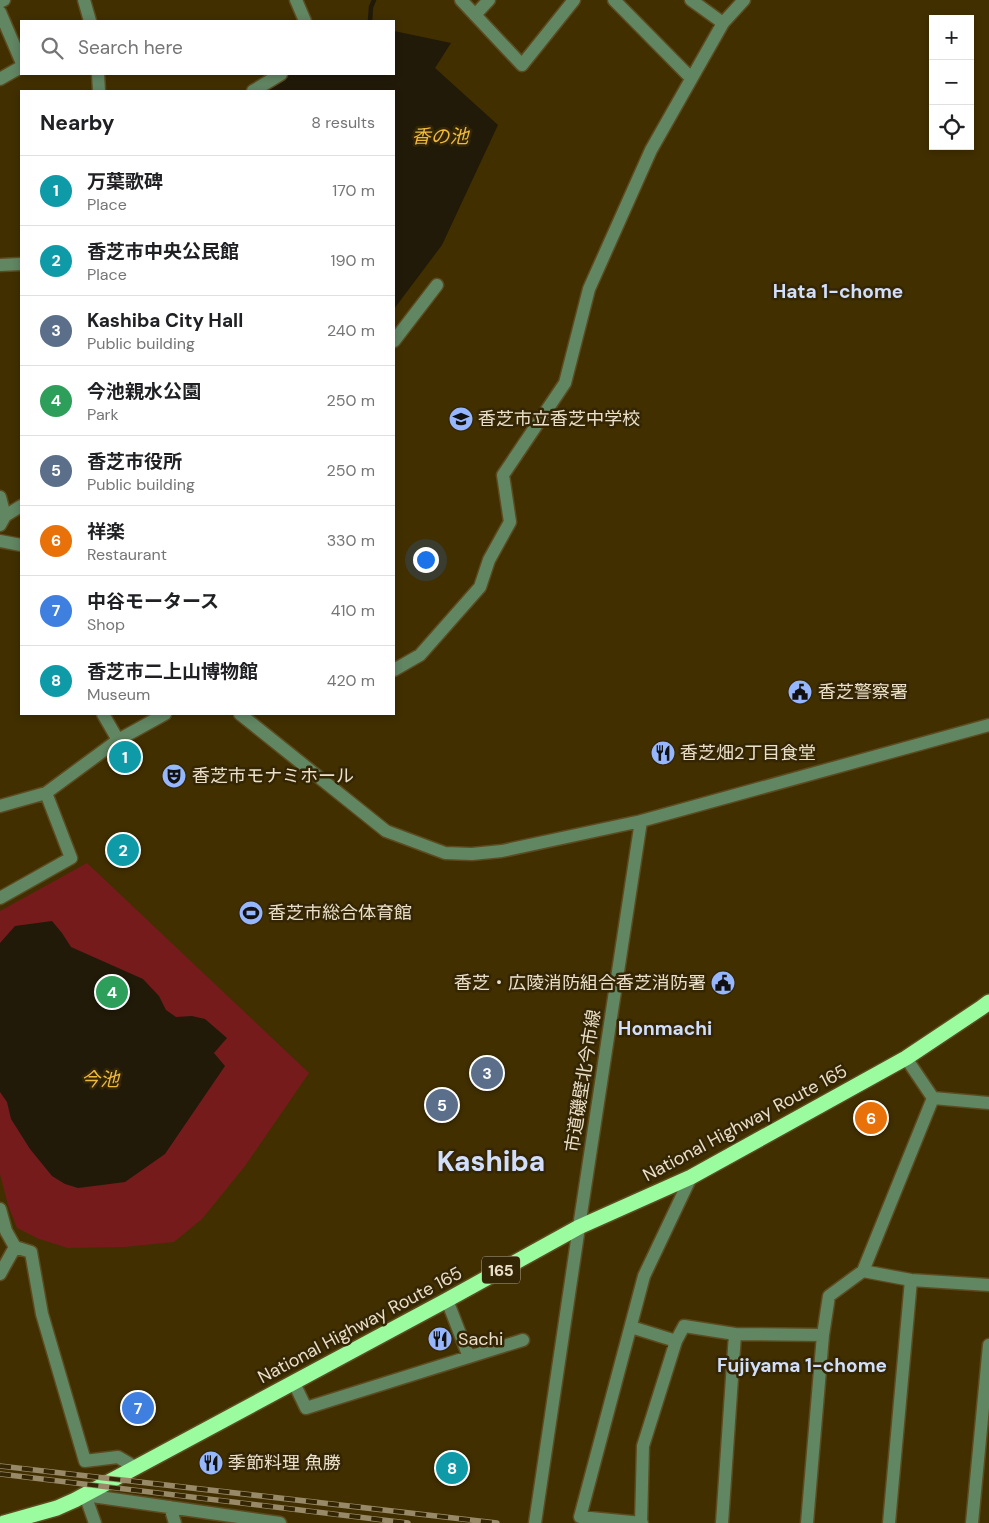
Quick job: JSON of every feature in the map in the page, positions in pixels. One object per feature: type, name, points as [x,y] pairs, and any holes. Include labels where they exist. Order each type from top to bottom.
[{"type":"highway","name":"National Highway Route 165","points":[[4,1523],[57,1508],[85,1495],[579,1227],[691,1177],[906,1058],[989,1002]]},
{"type":"street","points":[[84,0],[90,20]]},
{"type":"street","points":[[296,0],[305,20]]},
{"type":"street","points":[[461,0],[522,65],[574,0]]},
{"type":"street","points":[[475,15],[489,0]]},
{"type":"street","points":[[614,0],[691,78]]},
{"type":"street","points":[[691,0],[723,23]]},
{"type":"street","points":[[395,669],[420,655],[480,587],[490,560],[510,522],[503,475],[565,384],[590,289],[651,150],[723,23],[744,0]]},
{"type":"street","points":[[1,3],[20,59]]},
{"type":"street","points":[[0,79],[20,68]]},
{"type":"street","points":[[98,75],[99,90]]},
{"type":"street","points":[[255,90],[279,75]]},
{"type":"street","points":[[0,265],[20,264]]},
{"type":"street","points":[[395,340],[437,285]]},
{"type":"street","points":[[0,497],[3,520]]},
{"type":"street","points":[[3,520],[20,507]]},
{"type":"street","points":[[0,541],[20,546]]},
{"type":"street","points":[[104,715],[118,740]]},
{"type":"street","points":[[0,806],[46,793],[118,740],[163,715]]},
{"type":"street","points":[[241,715],[386,831],[445,853],[472,854],[502,851],[641,821],[989,725]]},
{"type":"street","points":[[0,898],[72,858],[46,793]]},
{"type":"street","name":"市道磯壁北今市線","points":[[536,1523],[641,821]]},
{"type":"street","points":[[906,1058],[933,1098]]},
{"type":"street","points":[[933,1098],[989,1103]]},
{"type":"street","points":[[807,1523],[823,1335],[829,1296],[863,1271],[933,1098]]},
{"type":"street","points":[[691,1177],[644,1276],[580,1520],[641,1523],[643,1446],[676,1341],[684,1326],[735,1334],[823,1335]]},
{"type":"street","points":[[0,1209],[6,1231],[15,1248],[31,1252],[42,1314],[85,1461],[118,1456],[136,1467]]},
{"type":"street","points":[[0,1274],[15,1248]]},
{"type":"street","points":[[863,1271],[911,1280],[989,1285]]},
{"type":"street","points":[[888,1523],[911,1280]]},
{"type":"street","points":[[447,1300],[469,1357]]},
{"type":"street","points":[[631,1327],[676,1341]]},
{"type":"street","points":[[722,1523],[735,1334]]},
{"type":"street","points":[[294,1382],[306,1408],[523,1340]]},
{"type":"street","points":[[972,1523],[989,1345]]},
{"type":"street","points":[[95,1523],[85,1495],[251,1521],[280,1523]]},
{"type":"street","points":[[170,1507],[175,1523]]},
{"type":"shaded area","points":[[87,863],[309,1073],[245,1166],[202,1219],[174,1242],[124,1247],[68,1248],[39,1239],[17,1228],[8,1205],[0,1174],[0,911]]},
{"type":"water","name":"香の池","points":[[395,31],[451,43],[435,68],[498,125],[442,245],[395,308],[395,90],[264,90],[286,75],[395,75]]},
{"type":"water","name":"今池","points":[[52,921],[71,947],[143,979],[159,996],[166,1010],[176,1017],[192,1016],[205,1019],[227,1038],[214,1053],[225,1066],[165,1154],[125,1182],[78,1188],[65,1184],[52,1176],[30,1149],[11,1119],[7,1102],[0,1092],[0,943],[15,926]]},
{"type":"waterway","points":[[370,20],[371,7],[374,0]]},
{"type":"railway","points":[[0,1466],[497,1523]]},
{"type":"railway","points":[[0,1474],[408,1523]]},
{"type":"place","name":"香芝市立香芝中学校","points":[[461,419]]},
{"type":"place","name":"香芝警察署","points":[[800,692]]},
{"type":"place","name":"香芝畑2丁目食堂","points":[[663,753]]},
{"type":"place","name":"万葉歌碑","points":[[125,757]]},
{"type":"place","name":"香芝市モナミホール","points":[[174,776]]},
{"type":"place","name":"香芝市中央公民館","points":[[123,850]]},
{"type":"place","name":"香芝市総合体育館","points":[[251,913]]},
{"type":"place","name":"香芝・広陵消防組合香芝消防署","points":[[723,983]]},
{"type":"place","name":"今池親水公園","points":[[112,992]]},
{"type":"place","name":"Kashiba City Hall","points":[[487,1073]]},
{"type":"place","name":"香芝市役所","points":[[442,1105]]},
{"type":"place","name":"祥楽","points":[[871,1118]]},
{"type":"place","name":"Sachi","points":[[440,1339]]},
{"type":"place","name":"中谷モータース","points":[[138,1408]]},
{"type":"place","name":"季節料理 魚勝","points":[[211,1463]]},
{"type":"place","name":"香芝市二上山博物館","points":[[452,1468]]},
{"type":"district","name":"Hata 1-chome","points":[[838,291]]},
{"type":"district","name":"Honmachi","points":[[665,1028]]},
{"type":"district","name":"Kashiba","points":[[491,1161]]},
{"type":"district","name":"Fujiyama 1-chome","points":[[802,1365]]}]
